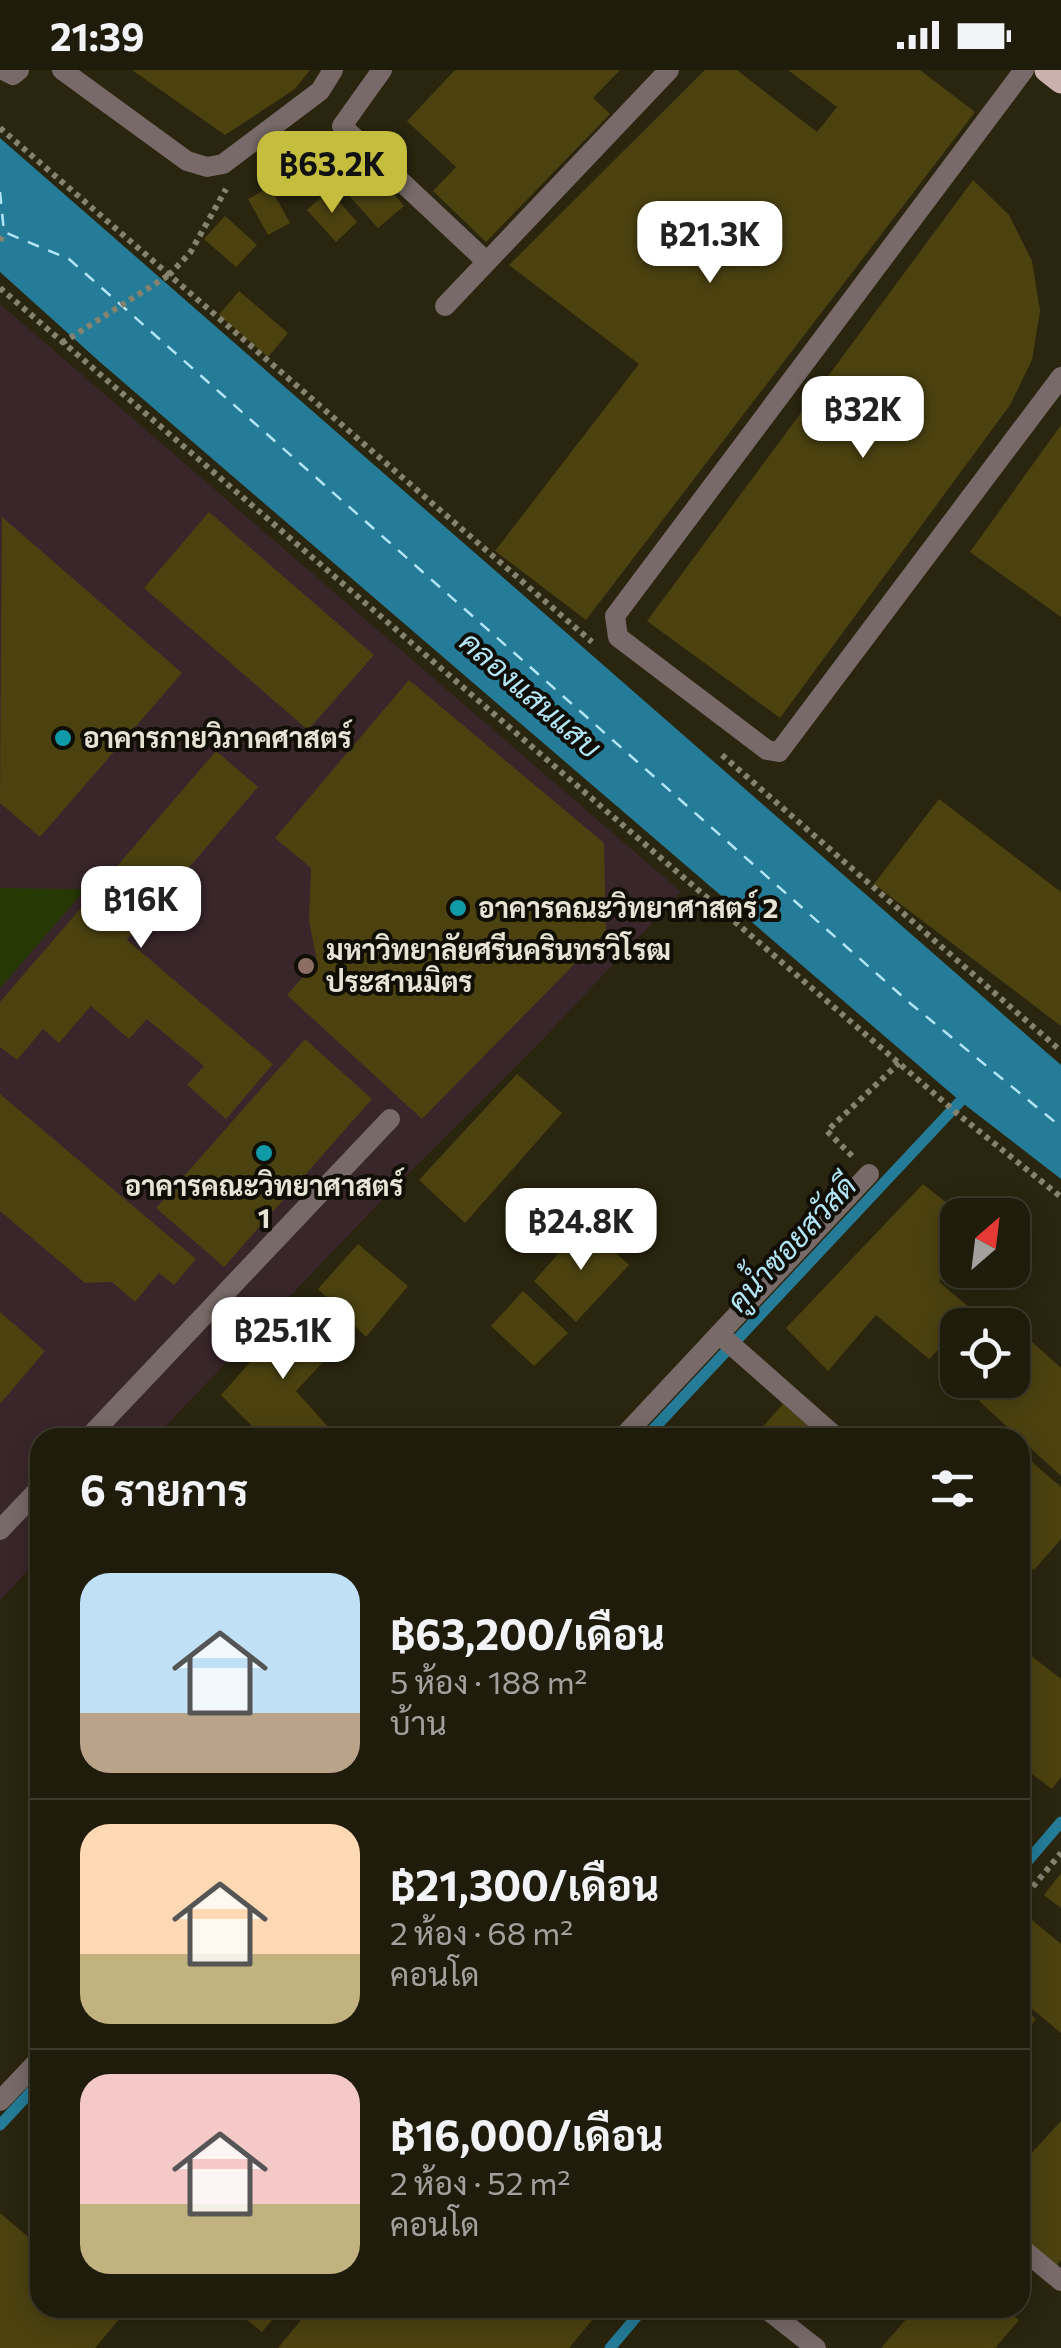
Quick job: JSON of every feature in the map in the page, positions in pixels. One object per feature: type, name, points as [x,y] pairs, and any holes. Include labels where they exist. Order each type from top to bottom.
[{"type":"main road","points":[[1047,70],[1061,80]]},
{"type":"street","points":[[3,70],[13,75],[19,70]]},
{"type":"street","points":[[62,70],[187,161],[207,166],[223,164],[320,91],[333,70]]},
{"type":"street","points":[[382,70],[342,126],[487,262]]},
{"type":"street","points":[[445,306],[668,70]]},
{"type":"street","points":[[1024,70],[615,616],[618,637],[768,750],[779,752],[1061,377]]},
{"type":"street","points":[[97,1428],[390,1119]]},
{"type":"street","points":[[632,1428],[869,1174]]},
{"type":"street","points":[[720,1335],[826,1428]]},
{"type":"street","points":[[0,1530],[30,1498]]},
{"type":"street","points":[[0,2101],[30,2070]]},
{"type":"street","points":[[1030,2255],[1061,2281]]},
{"type":"street","points":[[778,2318],[816,2348]]},
{"type":"path","points":[[0,128],[602,650]]},
{"type":"path","points":[[62,342],[169,276],[201,233]]},
{"type":"path","points":[[0,288],[959,1115],[1061,1197]]},
{"type":"path","points":[[720,753],[1061,1051]]},
{"type":"path","points":[[869,1174],[827,1131],[899,1063]]},
{"type":"path","points":[[1030,1890],[1061,1853]]},
{"type":"shaded area","name":"มหาวิทยาลัยศรีนครินทรวิโรฒ ประสานมิตร","points":[[0,304],[681,892],[164,1428],[30,1428],[30,1568],[0,1600]]},
{"type":"green space","points":[[0,888],[86,889],[0,988]]},
{"type":"water","name":"คลองแสนแสบ","points":[[0,138],[1061,1065],[1061,1179],[960,1101],[0,272]]},
{"type":"building","points":[[132,70],[310,70],[295,89],[225,135]]},
{"type":"building","points":[[455,70],[620,70],[593,98],[610,114],[486,242],[433,191],[456,167],[407,121]]},
{"type":"building","points":[[705,70],[737,70],[817,132],[837,107],[788,70],[920,70],[975,112],[586,620],[495,551],[639,364],[509,265]]},
{"type":"building","points":[[322,138],[344,169],[317,188],[296,157]]},
{"type":"building","points":[[364,159],[404,206],[378,228],[337,182]]},
{"type":"building","points":[[973,180],[1009,215],[1032,261],[1040,311],[1032,360],[1010,405],[780,718],[647,621]]},
{"type":"building","points":[[270,187],[290,223],[268,235],[248,199]]},
{"type":"building","points":[[329,190],[357,222],[336,242],[307,210]]},
{"type":"building","points":[[225,216],[257,245],[236,267],[204,239]]},
{"type":"building","points":[[239,291],[288,333],[268,357],[219,315]]},
{"type":"building","points":[[1061,425],[1061,617],[970,552]]},
{"type":"building","points":[[209,512],[374,655],[308,730],[144,588]]},
{"type":"building","name":"อาคารกายวิภาคศาสตร์","points":[[2,517],[182,673],[40,837],[0,803]]},
{"type":"building","name":"อาคารคณะวิทยาศาสตร์ 2","points":[[409,680],[604,843],[606,932],[422,1119],[287,995],[317,961],[309,921],[311,868],[275,838]]},
{"type":"building","points":[[216,751],[258,787],[127,940],[273,1064],[226,1119],[187,1085],[204,1066],[147,1019],[129,1039],[91,1006],[59,1043],[43,1029],[17,1060],[0,1047],[0,1002]]},
{"type":"building","points":[[939,799],[1061,892],[1061,1026],[874,884]]},
{"type":"building","name":"อาคารคณะวิทยาศาสตร์ 1","points":[[305,1039],[372,1099],[224,1267],[156,1208]]},
{"type":"building","points":[[517,1074],[562,1113],[465,1223],[419,1180]]},
{"type":"building","points":[[0,1094],[196,1259],[174,1285],[159,1273],[135,1302],[112,1282],[85,1283],[0,1211]]},
{"type":"building","points":[[923,1184],[941,1198],[940,1288],[946,1288],[970,1308],[940,1308],[940,1348],[929,1359],[876,1315],[828,1371],[786,1328]]},
{"type":"building","points":[[585,1224],[629,1265],[576,1322],[534,1281]]},
{"type":"building","points":[[358,1244],[408,1286],[366,1337],[318,1289]]},
{"type":"building","points":[[523,1291],[568,1333],[534,1366],[491,1326]]},
{"type":"building","points":[[297,1309],[339,1345],[296,1391],[329,1428],[254,1428],[221,1395]]},
{"type":"building","points":[[0,1312],[45,1351],[0,1404]]},
{"type":"building","points":[[1031,1341],[1061,1368],[1061,1476],[1030,1448],[1030,1428],[1009,1428],[979,1401],[1030,1398]]},
{"type":"building","points":[[783,1404],[811,1428],[762,1428]]},
{"type":"building","points":[[1030,1460],[1061,1487],[1061,1539],[1034,1570],[1030,1567]]},
{"type":"building","points":[[1030,1655],[1061,1679],[1061,1777],[1052,1789],[1030,1772]]},
{"type":"building","points":[[1061,1873],[1061,1908],[1044,1895]]},
{"type":"building","points":[[1030,1918],[1061,1944],[1061,2033],[1030,2007]]},
{"type":"building","points":[[1061,2121],[1061,2260],[1055,2268],[1030,2247],[1030,2155]]},
{"type":"building","points":[[0,2213],[30,2238],[30,2318],[120,2318],[95,2348],[0,2348]]},
{"type":"building","points":[[244,2318],[274,2318],[262,2332]]},
{"type":"building","points":[[303,2318],[594,2318],[569,2348],[278,2348]]},
{"type":"building","points":[[907,2318],[1019,2320],[995,2348],[881,2348]]},
{"type":"waterway","name":"คูน้ำซอยสวัสดี","points":[[654,1428],[969,1092]]},
{"type":"waterway","name":"คูน้ำซอยสวัสดี","points":[[1030,1858],[1061,1822]]},
{"type":"waterway","name":"คูน้ำซอยสวัสดี","points":[[0,2125],[30,2093]]},
{"type":"waterway","name":"คูน้ำซอยสวัสดี","points":[[610,2348],[636,2318]]},
{"type":"ferry route","points":[[0,192],[4,232],[69,259],[911,1004],[1061,1127]]},
{"type":"place","name":"อาคารกายวิภาคศาสตร์","points":[[63,738]]},
{"type":"place","name":"อาคารคณะวิทยาศาสตร์ 2","points":[[458,908]]},
{"type":"place","name":"มหาวิทยาลัยศรีนครินทรวิโรฒ ประสานมิตร","points":[[306,966]]},
{"type":"place","name":"อาคารคณะวิทยาศาสตร์ 1","points":[[264,1153]]}]
